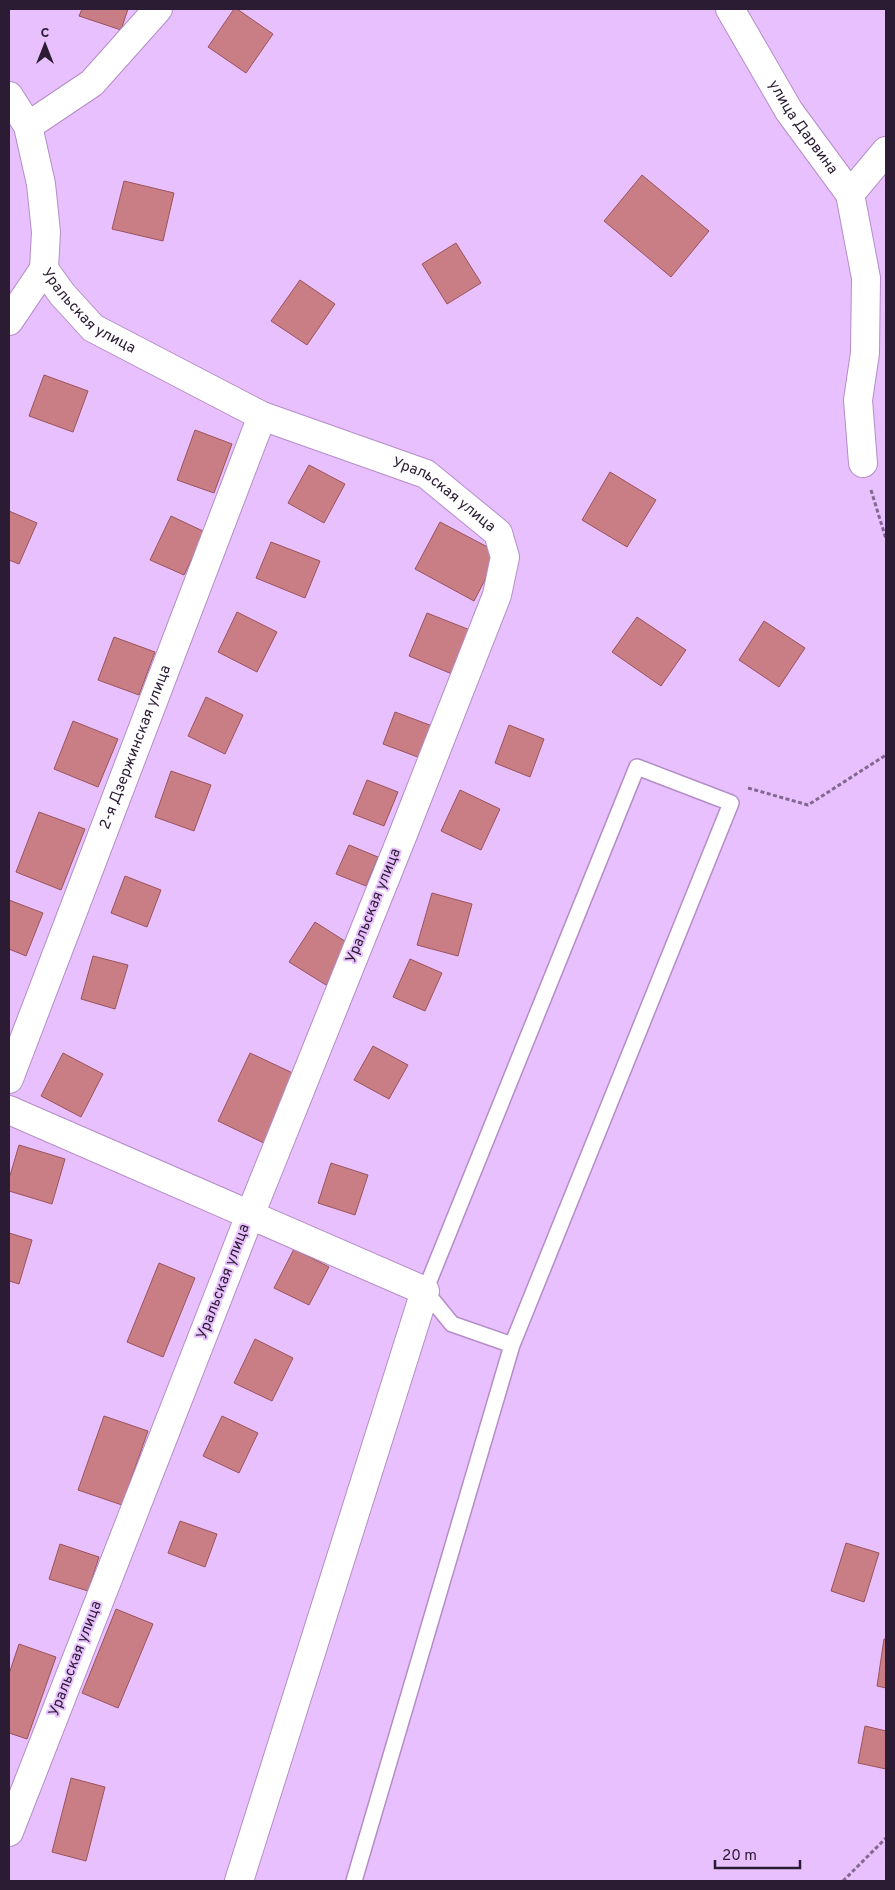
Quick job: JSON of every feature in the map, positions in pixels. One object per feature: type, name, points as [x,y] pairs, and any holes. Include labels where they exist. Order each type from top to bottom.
[{"type":"street","points":[[28,126],[92,83],[158,9]]},
{"type":"street","name":"улица Дарвина","points":[[730,9],[789,111],[850,194]]},
{"type":"street","points":[[9,96],[28,126],[41,184],[46,232],[44,269]]},
{"type":"street","points":[[863,463],[858,400],[865,352],[866,278],[850,194],[886,151]]},
{"type":"street","name":"Уральская улица","points":[[9,321],[44,269],[62,294],[93,328],[262,416],[426,474],[498,532],[505,557],[497,595],[250,1215],[9,1832]]},
{"type":"street","name":"2-я Дзержинская улица","points":[[9,1079],[262,416]]},
{"type":"street","points":[[9,1110],[425,1291],[238,1881]]},
{"type":"lane","points":[[354,1881],[512,1346],[731,803],[637,767],[425,1291],[452,1324],[512,1346]]},
{"type":"path","points":[[863,463],[886,538]]},
{"type":"path","points":[[739,785],[808,805],[886,755]]},
{"type":"path","points":[[843,1881],[886,1838]]},
{"type":"building","points":[[82,9],[128,9],[121,30],[79,16]]},
{"type":"building","points":[[234,9],[237,9],[273,34],[246,73],[208,47]]},
{"type":"building","points":[[642,175],[709,231],[671,277],[604,221]]},
{"type":"building","points":[[124,181],[174,193],[163,241],[112,229]]},
{"type":"building","points":[[456,243],[481,283],[447,304],[422,264]]},
{"type":"building","points":[[300,280],[335,304],[307,345],[271,321]]},
{"type":"building","points":[[44,375],[88,391],[73,432],[29,416]]},
{"type":"building","points":[[195,430],[232,444],[214,493],[177,480]]},
{"type":"building","points":[[309,465],[345,484],[324,523],[288,503]]},
{"type":"building","points":[[610,472],[656,500],[627,547],[582,520]]},
{"type":"building","points":[[9,511],[37,523],[19,564],[9,560]]},
{"type":"building","points":[[171,516],[205,532],[184,575],[150,560]]},
{"type":"building","points":[[440,522],[499,553],[474,601],[415,569]]},
{"type":"building","points":[[271,542],[320,561],[305,598],[256,578]]},
{"type":"building","points":[[237,612],[277,632],[257,672],[218,652]]},
{"type":"building","points":[[427,613],[470,630],[452,674],[409,656]]},
{"type":"building","points":[[637,617],[686,650],[661,686],[612,652]]},
{"type":"building","points":[[764,621],[805,648],[779,687],[739,660]]},
{"type":"building","points":[[114,637],[155,652],[139,695],[98,680]]},
{"type":"building","points":[[206,697],[243,715],[225,754],[188,736]]},
{"type":"building","points":[[395,712],[435,727],[423,759],[383,744]]},
{"type":"building","points":[[73,721],[118,739],[98,787],[54,769]]},
{"type":"building","points":[[509,725],[544,739],[530,777],[495,763]]},
{"type":"building","points":[[171,771],[211,785],[194,831],[155,817]]},
{"type":"building","points":[[367,780],[398,792],[384,826],[353,814]]},
{"type":"building","points":[[460,790],[500,809],[481,850],[441,831]]},
{"type":"building","points":[[39,812],[85,829],[61,890],[16,872]]},
{"type":"building","points":[[349,845],[378,857],[366,886],[336,874]]},
{"type":"building","points":[[125,876],[161,890],[147,927],[111,913]]},
{"type":"building","points":[[432,893],[472,904],[458,956],[417,945]]},
{"type":"building","points":[[9,900],[43,913],[26,956],[9,949]]},
{"type":"building","points":[[315,922],[351,945],[326,985],[289,962]]},
{"type":"building","points":[[93,956],[128,965],[115,1009],[81,999]]},
{"type":"building","points":[[410,959],[442,973],[425,1011],[393,997]]},
{"type":"building","points":[[373,1046],[408,1065],[389,1099],[354,1080]]},
{"type":"building","points":[[63,1053],[103,1074],[81,1117],[41,1096]]},
{"type":"building","points":[[250,1053],[297,1075],[266,1144],[218,1121]]},
{"type":"building","points":[[19,1145],[65,1159],[52,1204],[9,1191],[9,1179]]},
{"type":"building","points":[[331,1163],[368,1175],[355,1215],[318,1203]]},
{"type":"building","points":[[9,1233],[32,1240],[19,1284],[9,1281]]},
{"type":"building","points":[[294,1249],[329,1267],[309,1305],[274,1288]]},
{"type":"building","points":[[159,1263],[195,1278],[163,1357],[127,1342]]},
{"type":"building","points":[[255,1339],[293,1358],[272,1401],[234,1383]]},
{"type":"building","points":[[104,1416],[148,1431],[122,1505],[78,1490]]},
{"type":"building","points":[[222,1416],[258,1433],[239,1473],[203,1456]]},
{"type":"building","points":[[180,1521],[217,1534],[205,1567],[168,1553]]},
{"type":"building","points":[[846,1543],[879,1553],[864,1602],[831,1591]]},
{"type":"building","points":[[60,1544],[99,1557],[88,1591],[49,1579]]},
{"type":"building","points":[[116,1609],[153,1624],[118,1708],[82,1693]]},
{"type":"building","points":[[884,1639],[886,1639],[886,1688],[877,1686]]},
{"type":"building","points":[[19,1644],[56,1657],[27,1739],[9,1733],[9,1674]]},
{"type":"building","points":[[865,1726],[886,1731],[886,1769],[858,1763]]},
{"type":"building","points":[[71,1778],[105,1787],[86,1861],[52,1852]]}]
